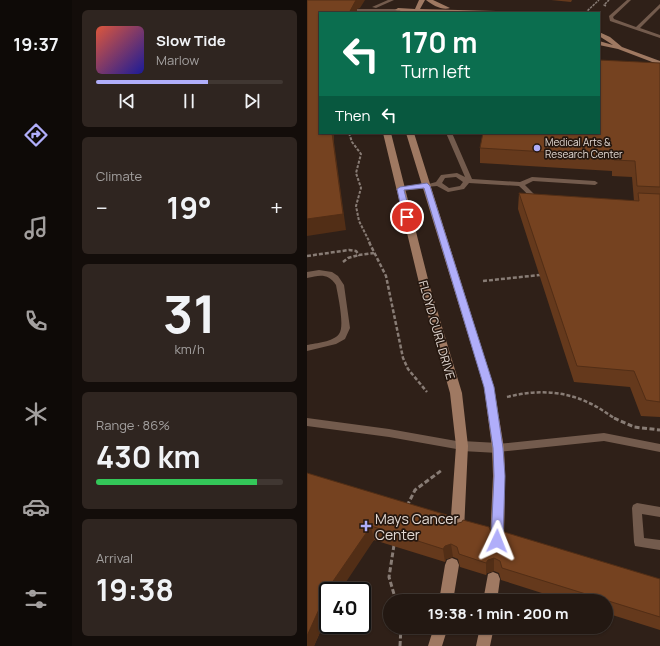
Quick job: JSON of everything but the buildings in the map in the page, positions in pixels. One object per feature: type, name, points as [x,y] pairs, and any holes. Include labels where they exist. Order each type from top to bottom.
[{"type":"street","points":[[415,12],[422,0]]},
{"type":"street","points":[[429,0],[446,8],[470,12]]},
{"type":"street","points":[[401,4],[397,12],[470,12]]},
{"type":"street","points":[[600,34],[608,38],[620,48]]},
{"type":"street","points":[[600,43],[620,48],[660,63]]},
{"type":"street","name":"FLOYD CURL DRIVE","points":[[387,134],[425,287],[456,393],[462,446],[457,530]]},
{"type":"street","points":[[410,134],[489,387],[498,448],[499,476],[497,541]]},
{"type":"street","points":[[400,189],[427,186]]},
{"type":"street","points":[[462,446],[498,448]]},
{"type":"street","points":[[447,594],[452,565]]},
{"type":"street","points":[[491,594],[493,579]]},
{"type":"street","points":[[435,646],[439,634]]},
{"type":"street","points":[[483,646],[486,634]]},
{"type":"lane","points":[[392,0],[361,10],[397,12]]},
{"type":"lane","points":[[629,0],[611,17],[612,20],[660,37]]},
{"type":"lane","points":[[637,29],[660,5]]},
{"type":"lane","points":[[449,134],[469,181]]},
{"type":"lane","points":[[439,184],[443,176],[457,175],[469,181],[521,184],[531,179],[595,183]]},
{"type":"lane","points":[[427,186],[439,184],[448,190],[462,188],[469,181]]},
{"type":"lane","points":[[521,184],[532,195],[543,200],[550,200]]},
{"type":"lane","points":[[307,275],[329,274],[335,278],[340,285],[346,328],[342,337],[333,342],[307,348]]},
{"type":"lane","points":[[307,422],[389,433],[462,446]]},
{"type":"lane","points":[[498,448],[604,437],[660,448]]},
{"type":"lane","points":[[660,512],[637,508],[639,542],[660,545]]},
{"type":"path","points":[[586,12],[599,0]]},
{"type":"path","points":[[349,134],[352,142],[361,154],[356,173],[361,188],[356,206],[359,221],[386,276],[403,358],[408,370],[427,392]]},
{"type":"path","points":[[307,256],[349,250],[357,251],[359,255]]},
{"type":"path","points":[[343,262],[348,258],[374,253]]},
{"type":"path","points":[[483,282],[540,275]]},
{"type":"path","points":[[507,398],[519,394],[542,391],[566,395],[583,399],[626,424],[645,430],[660,430]]},
{"type":"path","points":[[404,513],[415,490],[442,470]]},
{"type":"path","points":[[394,545],[389,577],[394,594]]},
{"type":"path","points":[[400,646],[401,634]]},
{"type":"place","name":"Medical Arts & Research Center","points":[[537,148]]},
{"type":"place","name":"Mays Cancer Center","points":[[366,526]]},
{"type":"route","points":[[407,217],[400,189],[427,186],[489,387],[498,448],[499,476],[497,541]]}]
